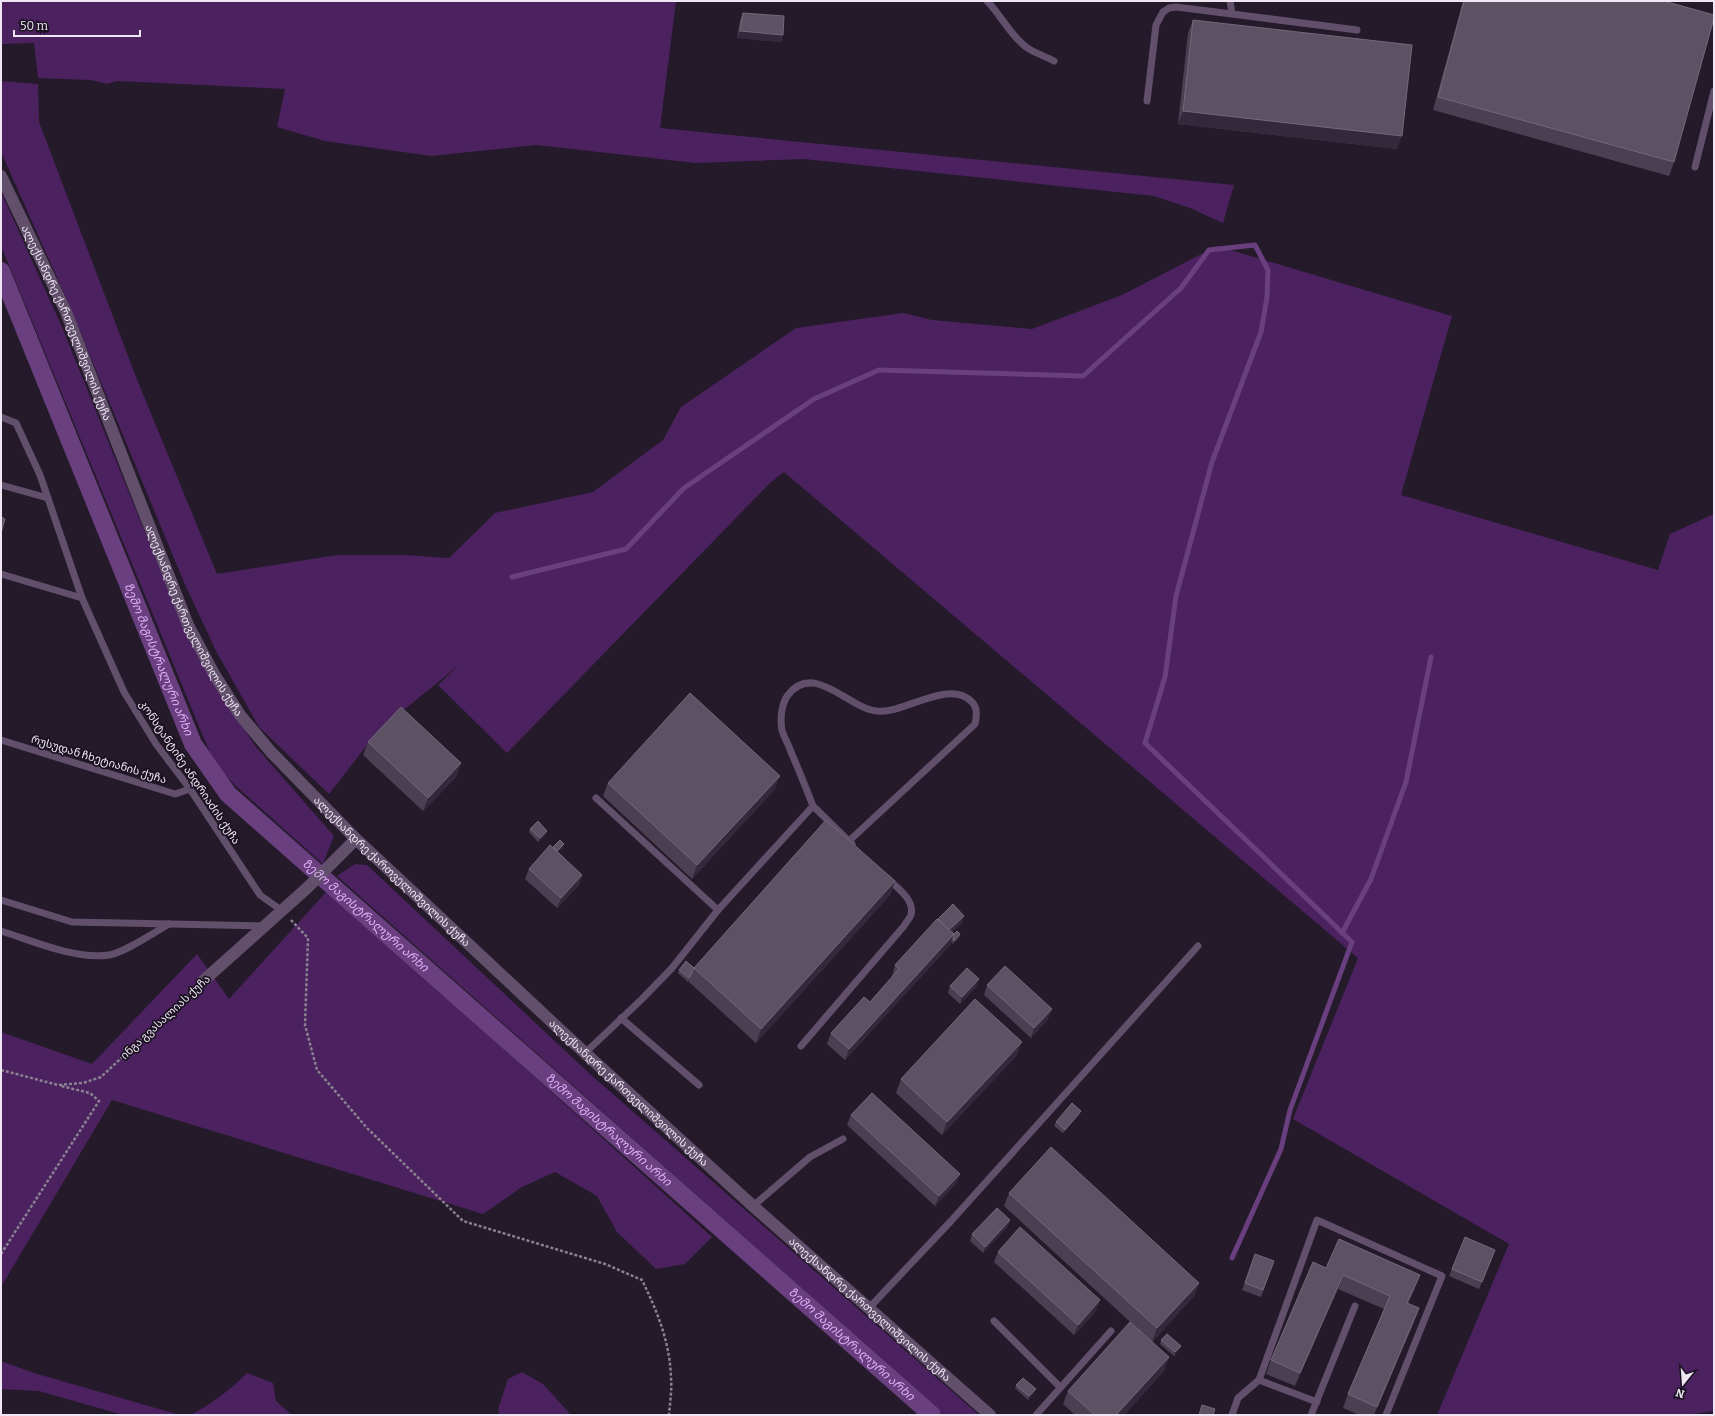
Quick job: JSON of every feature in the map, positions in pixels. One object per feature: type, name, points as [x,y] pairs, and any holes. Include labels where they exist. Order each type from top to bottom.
[{"type":"street","name":"ალექსანდრე ქართველიშვილის ქუჩა","points":[[1,176],[66,312],[188,625],[240,715],[271,752],[356,839],[584,1053],[753,1206],[990,1415]]},
{"type":"street","name":"ინგა გვასალიას ქუჩა","points":[[202,982],[307,888],[356,839]]},
{"type":"lane","points":[[987,1],[995,9],[1008,28],[1026,47],[1054,61]]},
{"type":"lane","points":[[1230,1],[1232,14]]},
{"type":"lane","points":[[1147,101],[1156,25],[1163,12],[1169,8],[1176,7],[1357,30]]},
{"type":"lane","points":[[1696,167],[1714,91]]},
{"type":"lane","name":"კონსტანტინე ანდრიაძის ქუჩა","points":[[1,417],[16,423],[40,475],[82,598],[124,692],[136,714],[156,744],[190,789],[260,895],[281,910]]},
{"type":"lane","points":[[1,485],[48,498]]},
{"type":"lane","points":[[1,574],[82,598]]},
{"type":"lane","points":[[849,841],[975,724],[977,714],[974,704],[967,697],[955,693],[944,694],[886,711],[876,711],[862,706],[820,683],[802,684],[788,695],[782,710],[782,729],[813,806],[859,851]]},
{"type":"lane","name":"რუსუდან ჩხეტიანის ქუჩა","points":[[1,740],[175,794],[190,789]]},
{"type":"lane","points":[[596,798],[718,910]]},
{"type":"lane","points":[[584,1053],[672,968],[718,910],[813,806]]},
{"type":"lane","points":[[801,1046],[904,926],[911,915],[911,905],[906,897],[880,871]]},
{"type":"lane","points":[[1,900],[72,922],[264,926]]},
{"type":"lane","points":[[1,931],[81,956],[110,956],[132,946],[169,924]]},
{"type":"lane","points":[[869,1308],[951,1221],[1198,946]]},
{"type":"lane","points":[[621,1018],[699,1085]]},
{"type":"lane","points":[[753,1206],[810,1157],[843,1139]]},
{"type":"lane","points":[[1232,1415],[1238,1398],[1259,1380],[1318,1220],[1442,1276],[1386,1415]]},
{"type":"lane","points":[[1312,1415],[1354,1306]]},
{"type":"lane","points":[[994,1321],[1060,1387]]},
{"type":"lane","points":[[1036,1415],[1111,1330]]},
{"type":"lane","points":[[1259,1380],[1317,1402]]},
{"type":"path","points":[[281,910],[308,938],[305,1025],[317,1070],[367,1128],[463,1221],[605,1264],[642,1280],[656,1310],[665,1338],[671,1378],[669,1415]]},
{"type":"path","name":"ინგა გვასალიას ქუჩა","points":[[1,1070],[58,1085],[83,1083],[101,1077],[202,982]]},
{"type":"path","points":[[1,1254],[100,1101],[90,1093],[58,1085]]},
{"type":"shaded area","points":[[1,1],[676,1],[660,128],[1234,185],[1223,223],[1190,208],[1154,196],[804,159],[696,163],[536,145],[431,156],[325,141],[277,127],[285,89],[117,81],[107,84],[91,80],[38,78],[34,43],[1,44]]},
{"type":"shaded area","points":[[1,81],[38,84],[39,122],[136,377],[217,574],[337,555],[404,555],[449,558],[495,513],[593,492],[663,440],[681,407],[796,328],[903,313],[932,320],[1032,329],[1122,295],[1217,246],[1452,316],[1401,495],[1658,570],[1670,534],[1714,514],[1714,1411],[1688,1415],[1437,1415],[1509,1244],[1293,1119],[1358,958],[784,472],[770,483],[507,753],[438,685],[459,665],[378,731],[329,794],[259,727],[216,651],[183,580],[67,300],[1,152]]},
{"type":"shaded area","points":[[1,192],[62,327],[165,582],[215,686],[256,747],[334,836],[323,864],[238,788],[219,769],[210,753],[1,246]]},
{"type":"shaded area","points":[[355,864],[367,865],[590,1074],[979,1415],[944,1415],[337,876]]},
{"type":"shaded area","points":[[328,890],[712,1237],[685,1264],[656,1269],[617,1232],[597,1196],[555,1172],[522,1187],[483,1214],[112,1100],[1,1287],[1,1032],[92,1064],[197,954],[229,999]]},
{"type":"shaded area","points":[[1,1361],[34,1373],[180,1415],[123,1415],[39,1391],[1,1389]]},
{"type":"shaded area","points":[[522,1372],[543,1384],[571,1415],[499,1415],[498,1409],[508,1379]]},
{"type":"shaded area","points":[[247,1373],[273,1383],[276,1401],[292,1415],[190,1415],[220,1396]]},
{"type":"building","points":[[1464,1],[1664,1],[1714,15],[1674,162],[1438,97]]},
{"type":"building","points":[[743,13],[784,16],[783,35],[740,31]]},
{"type":"building","points":[[1193,20],[1412,45],[1402,136],[1183,111]]},
{"type":"building","points":[[1,517],[5,519],[1,533]]},
{"type":"building","points":[[690,693],[780,776],[697,865],[608,783]]},
{"type":"building","points":[[401,707],[461,763],[428,798],[368,742]]},
{"type":"building","points":[[826,820],[895,881],[761,1029],[694,968]]},
{"type":"building","points":[[538,821],[547,831],[540,838],[530,829]]},
{"type":"building","points":[[560,840],[564,844],[557,851],[553,847]]},
{"type":"building","points":[[550,845],[582,875],[561,898],[529,869]]},
{"type":"building","points":[[953,904],[964,916],[949,930],[938,919]]},
{"type":"building","points":[[937,919],[954,934],[849,1049],[831,1033],[864,997],[870,1002],[899,969],[895,965]]},
{"type":"building","points":[[957,931],[960,934],[954,941],[954,934]]},
{"type":"building","points":[[686,961],[694,968],[689,978],[679,970]]},
{"type":"building","points":[[1005,966],[1052,1009],[1034,1028],[987,985]]},
{"type":"building","points":[[967,968],[979,979],[962,997],[950,986]]},
{"type":"building","points":[[975,999],[1022,1042],[947,1122],[901,1079]]},
{"type":"building","points":[[872,1093],[960,1174],[939,1196],[851,1115]]},
{"type":"building","points":[[1072,1103],[1081,1111],[1065,1130],[1056,1122]]},
{"type":"building","points":[[1051,1147],[1199,1283],[1157,1328],[1009,1193]]},
{"type":"building","points":[[997,1208],[1010,1220],[985,1247],[972,1234]]},
{"type":"building","points":[[1020,1227],[1100,1300],[1078,1325],[998,1252]]},
{"type":"building","points":[[1465,1237],[1495,1250],[1482,1282],[1452,1269]]},
{"type":"building","points":[[1339,1239],[1420,1275],[1407,1303],[1419,1308],[1377,1407],[1348,1394],[1390,1296],[1343,1275],[1300,1373],[1271,1360],[1313,1262],[1326,1268]]},
{"type":"building","points":[[1255,1254],[1274,1261],[1263,1290],[1245,1283]]},
{"type":"building","points":[[1130,1322],[1169,1357],[1116,1415],[1095,1415],[1068,1391]]},
{"type":"building","points":[[1167,1334],[1181,1346],[1175,1352],[1161,1340]]},
{"type":"building","points":[[1023,1378],[1036,1389],[1029,1396],[1016,1385]]},
{"type":"building","points":[[1202,1405],[1215,1409],[1213,1415],[1199,1415]]},
{"type":"waterway","points":[[512,577],[626,549],[684,488],[814,399],[879,370],[1083,376],[1181,288],[1209,250],[1255,245],[1268,270],[1267,297],[1261,332],[1212,462],[1176,596],[1165,677],[1145,743],[1352,942],[1290,1110],[1281,1149],[1232,1258]]},
{"type":"waterway","name":"ზემო მაგისტრალური არხი","points":[[1,271],[193,744],[228,794],[932,1415]]},
{"type":"waterway","points":[[1342,933],[1371,879],[1406,782],[1431,657]]}]
